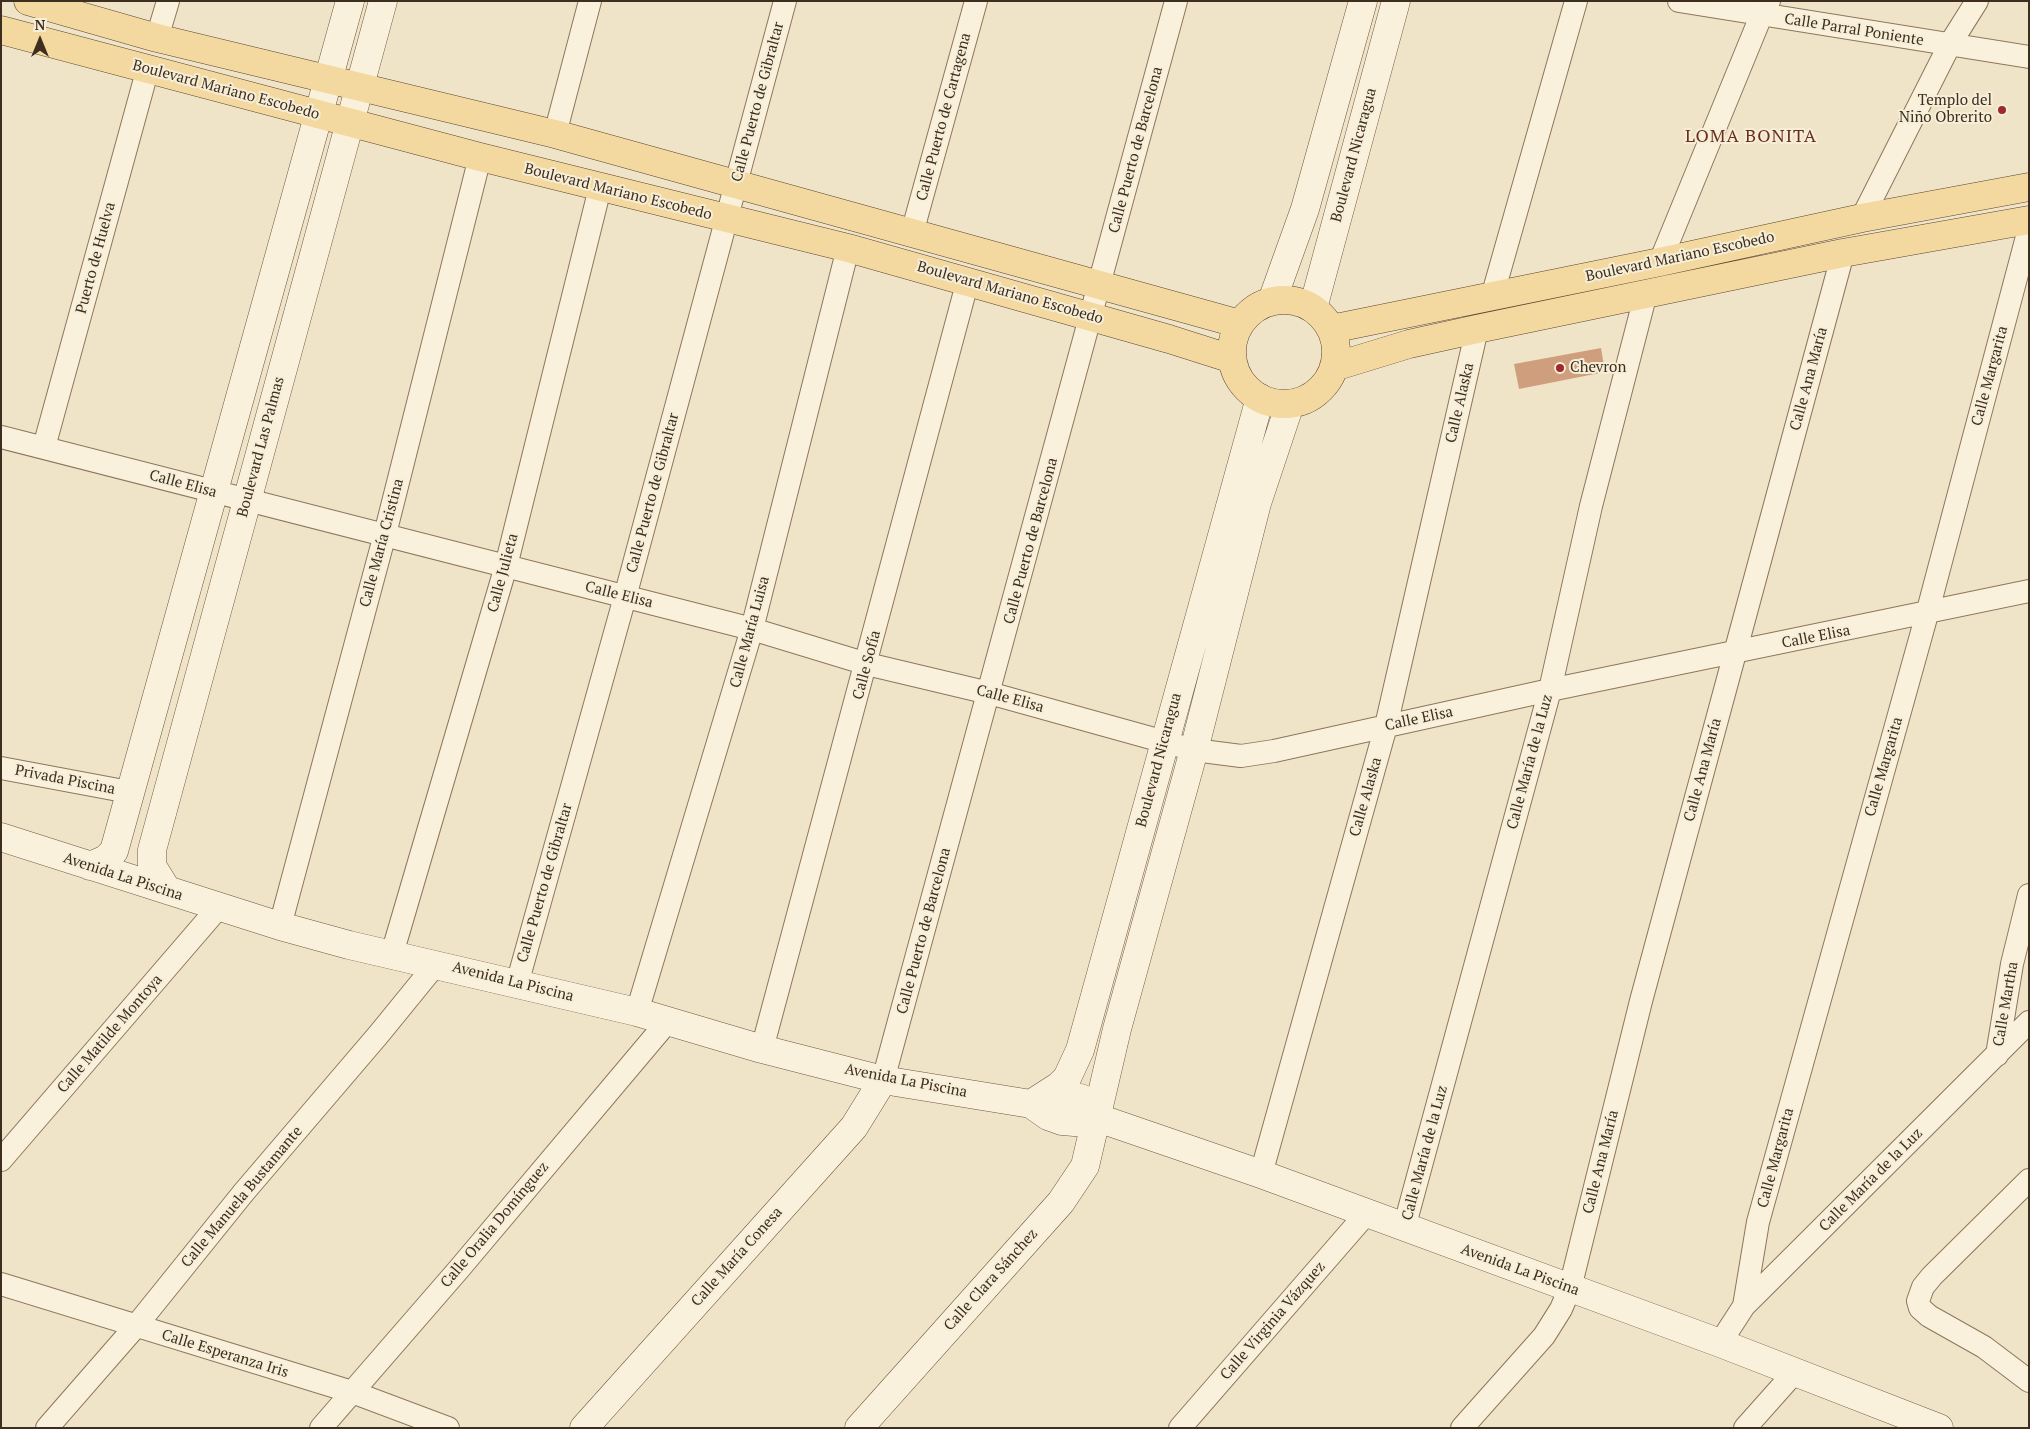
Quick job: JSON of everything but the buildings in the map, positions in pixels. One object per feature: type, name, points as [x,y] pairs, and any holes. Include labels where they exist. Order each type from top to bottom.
[{"type":"main road","name":"Boulevard Mariano Escobedo","points":[[28,1],[157,38],[328,81],[555,134],[1240,324]]},
{"type":"main road","name":"Boulevard Mariano Escobedo","points":[[1,30],[148,68],[318,116],[600,188],[848,248],[968,280],[1232,359]]},
{"type":"main road","name":"Boulevard Mariano Escobedo","points":[[1331,329],[1660,262],[1862,218],[2029,187]]},
{"type":"main road","name":"Boulevard Mariano Escobedo","points":[[1334,367],[1401,346],[1477,328],[1843,253],[2029,220]]},
{"type":"main road","points":[[1272,301],[1300,302],[1313,308],[1324,318],[1331,329],[1337,354],[1328,380],[1318,392],[1305,400],[1290,404],[1274,403],[1260,398],[1241,382],[1232,359],[1232,347],[1240,324],[1260,306],[1272,301]]},
{"type":"street","points":[[157,38],[168,1]]},
{"type":"street","points":[[90,866],[106,859],[114,851],[350,1]]},
{"type":"street","name":"Boulevard Las Palmas","points":[[150,859],[186,717],[383,1]]},
{"type":"street","points":[[555,134],[590,1]]},
{"type":"street","name":"Calle Puerto de Gibraltar","points":[[517,984],[625,596],[785,1]]},
{"type":"street","name":"Calle Puerto de Cartagena","points":[[912,232],[976,1]]},
{"type":"street","name":"Calle Puerto de Barcelona","points":[[883,1080],[1092,317],[1176,1]]},
{"type":"street","points":[[1272,301],[1304,209],[1363,1]]},
{"type":"street","name":"Boulevard Nicaragua","points":[[1313,308],[1396,1]]},
{"type":"street","points":[[1492,297],[1576,1]]},
{"type":"street","name":"Calle Parral Poniente","points":[[1679,1],[1765,9],[2029,57]]},
{"type":"street","points":[[1862,218],[1950,44],[1977,1]]},
{"type":"street","points":[[1660,262],[1765,9]]},
{"type":"street","name":"Puerto de Huelva","points":[[44,447],[148,68]]},
{"type":"street","name":"Calle María Cristina","points":[[280,926],[385,534],[480,157]]},
{"type":"street","name":"Calle Julieta","points":[[392,954],[506,566],[600,188]]},
{"type":"street","name":"Calle Margarita","points":[[1744,1306],[1761,1213],[1927,614],[2029,229]]},
{"type":"street","name":"Calle María Luisa","points":[[637,1012],[752,629],[848,248]]},
{"type":"street","name":"Calle Ana María","points":[[1462,1428],[1544,1336],[1561,1309],[1570,1288],[1641,1001],[1843,253]]},
{"type":"street","name":"Calle Sofía","points":[[762,1049],[867,664],[968,280]]},
{"type":"street","name":"Calle María de la Luz","points":[[1404,1228],[1550,690],[1590,506],[1646,293]]},
{"type":"street","name":"Calle Alaska","points":[[1261,1174],[1386,726],[1477,328]]},
{"type":"street","name":"Boulevard Nicaragua","points":[[1031,1104],[1059,1086],[1067,1078],[1080,1050],[1260,398]]},
{"type":"street","name":"Boulevard Nicaragua","points":[[1098,1118],[1117,1029],[1194,750],[1257,503],[1290,404]]},
{"type":"street","name":"Calle Elisa","points":[[1,437],[752,629],[867,664],[989,693],[1164,743],[1194,750],[1241,756],[1254,755],[1550,690],[1927,614],[2029,591]]},
{"type":"street","name":"Privada Piscina","points":[[1,768],[129,792]]},
{"type":"street","name":"Avenida La Piscina","points":[[5,844],[90,866],[218,908],[280,926],[637,1012],[762,1049],[883,1080],[1031,1104],[1057,1096],[1070,1095],[1083,1099],[1098,1118],[1261,1174],[1720,1343],[1939,1428]]},
{"type":"street","points":[[114,851],[125,861],[131,863],[140,863],[150,859],[155,873],[167,890]]},
{"type":"street","name":"Calle Martha","points":[[1997,1054],[2012,964],[2029,895]]},
{"type":"street","name":"Calle Matilde Montoya","points":[[1,1160],[218,908]]},
{"type":"street","name":"Calle Manuela Bustamante","points":[[47,1428],[136,1326],[244,1192],[436,964]]},
{"type":"street","name":"Calle Oralia Domínguez","points":[[321,1428],[668,1021]]},
{"type":"street","name":"Calle María de la Luz","points":[[1720,1343],[1744,1306],[2029,1022]]},
{"type":"street","name":"Calle María Conesa","points":[[584,1428],[854,1127],[883,1080]]},
{"type":"street","name":"Calle Clara Sánchez","points":[[859,1428],[1075,1183],[1085,1166],[1098,1118]]},
{"type":"street","points":[[2029,1180],[1923,1287],[1918,1301],[1920,1308],[1929,1316],[1984,1347],[2029,1381]]},
{"type":"street","name":"Calle Virginia Vázquez","points":[[1180,1428],[1366,1214]]},
{"type":"street","name":"Calle Esperanza Iris","points":[[1,1284],[352,1392],[448,1428]]},
{"type":"street","points":[[1745,1428],[1794,1373]]},
{"type":"place","name":"Templo del Niño Obrerito","points":[[2002,110]]},
{"type":"place","name":"Chevron","points":[[1560,368]]},
{"type":"district","name":"LOMA BONITA","points":[[1751,137]]}]
